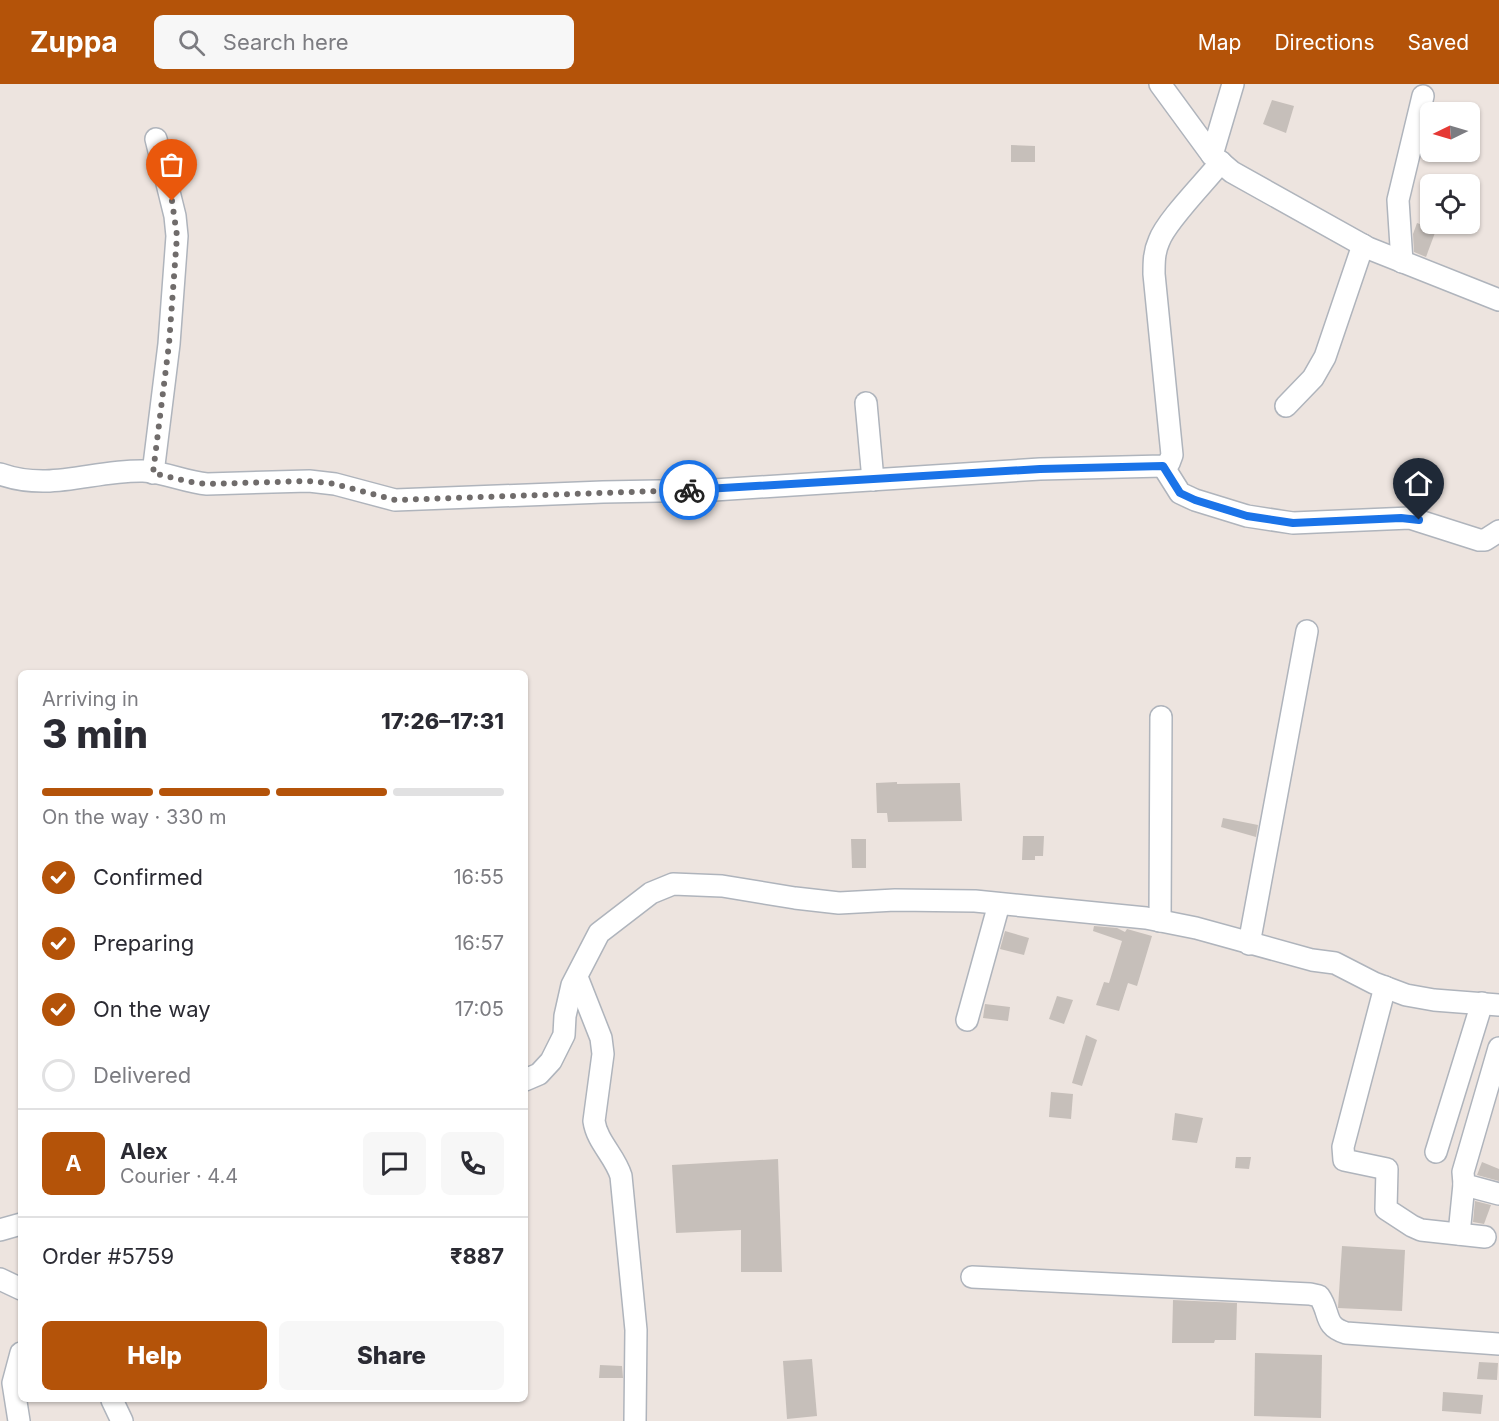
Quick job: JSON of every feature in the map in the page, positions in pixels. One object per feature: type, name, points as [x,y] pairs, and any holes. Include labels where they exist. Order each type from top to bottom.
[{"type":"street","points":[[1160,84],[1217,159],[1232,172],[1363,245],[1499,300]]},
{"type":"street","points":[[0,474],[29,482],[45,483],[112,473],[153,473],[207,484],[309,481],[335,484],[395,500],[714,490],[1040,469],[1163,466],[1169,463],[1172,455],[1154,255],[1159,238],[1217,159],[1233,84]]},
{"type":"street","points":[[1402,262],[1398,200],[1422,96]]},
{"type":"street","points":[[153,473],[169,344],[177,236],[175,216],[156,139]]},
{"type":"street","points":[[1286,406],[1313,378],[1325,357],[1363,245]]},
{"type":"street","points":[[866,403],[873,480]]},
{"type":"street","points":[[1163,466],[1180,493],[1247,516],[1293,523],[1410,518],[1479,540],[1485,540],[1499,531]]},
{"type":"street","points":[[1250,944],[1307,632]]},
{"type":"street","points":[[1160,921],[1161,717]]},
{"type":"street","points":[[528,1079],[540,1074],[551,1061],[564,1035],[573,985],[599,933],[651,893],[673,884],[722,886],[839,903],[895,900],[975,901],[1146,918],[1196,928],[1250,944],[1335,963],[1406,995],[1434,1000],[1491,1004],[1436,1152]]},
{"type":"street","points":[[967,1020],[999,904]]},
{"type":"street","points":[[577,977],[601,1038],[603,1054],[594,1121],[596,1131],[618,1166],[621,1176],[636,1330],[635,1421]]},
{"type":"street","points":[[1385,987],[1343,1148],[1344,1160],[1387,1169],[1386,1205],[1389,1212],[1421,1230],[1485,1237]]},
{"type":"street","points":[[1459,1234],[1463,1172],[1499,1048]]},
{"type":"street","points":[[1464,1184],[1499,1194]]},
{"type":"street","points":[[0,1230],[18,1225]]},
{"type":"street","points":[[972,1277],[1310,1294],[1319,1296],[1335,1330],[1346,1333],[1499,1344]]},
{"type":"street","points":[[0,1279],[18,1288]]},
{"type":"street","points":[[18,1364],[13,1383],[20,1421]]},
{"type":"street","points":[[113,1402],[122,1421]]},
{"type":"building","points":[[1272,100],[1294,106],[1286,133],[1263,124]]},
{"type":"building","points":[[1011,145],[1035,146],[1035,162],[1011,162]]},
{"type":"building","points":[[1417,223],[1420,224],[1420,234],[1435,234],[1426,257],[1414,252],[1413,234]]},
{"type":"building","points":[[897,782],[897,784],[960,783],[962,821],[888,822],[887,813],[877,813],[876,783]]},
{"type":"building","points":[[1223,818],[1258,825],[1256,837],[1221,827]]},
{"type":"building","points":[[1023,836],[1044,836],[1043,856],[1035,856],[1035,860],[1022,860]]},
{"type":"building","points":[[851,839],[866,839],[866,868],[852,868]]},
{"type":"building","points":[[1094,926],[1117,928],[1125,932],[1127,929],[1152,936],[1137,986],[1128,983],[1119,1011],[1096,1005],[1104,982],[1109,983],[1122,941],[1093,931]]},
{"type":"building","points":[[1005,931],[1029,938],[1024,955],[1000,949]]},
{"type":"building","points":[[1057,996],[1073,1000],[1064,1024],[1049,1019]]},
{"type":"building","points":[[985,1004],[1010,1007],[1008,1021],[983,1018]]},
{"type":"building","points":[[1086,1035],[1097,1040],[1082,1086],[1072,1083]]},
{"type":"building","points":[[1051,1092],[1073,1094],[1071,1119],[1049,1117]]},
{"type":"building","points":[[1175,1113],[1203,1118],[1197,1143],[1172,1140]]},
{"type":"building","points":[[1236,1157],[1251,1157],[1249,1169],[1235,1168]]},
{"type":"building","points":[[778,1159],[782,1272],[741,1272],[741,1230],[676,1233],[672,1165]]},
{"type":"building","points":[[1482,1162],[1499,1169],[1499,1181],[1477,1175]]},
{"type":"building","points":[[1475,1201],[1491,1205],[1484,1224],[1473,1222]]},
{"type":"building","points":[[1342,1246],[1405,1250],[1402,1311],[1338,1308]]},
{"type":"building","points":[[1173,1300],[1237,1303],[1236,1340],[1215,1340],[1214,1343],[1172,1343]]},
{"type":"building","points":[[1255,1353],[1322,1355],[1321,1418],[1254,1416]]},
{"type":"building","points":[[812,1359],[817,1416],[787,1419],[783,1361]]},
{"type":"building","points":[[1479,1362],[1498,1363],[1497,1380],[1477,1379]]},
{"type":"building","points":[[600,1365],[622,1366],[623,1378],[599,1378]]},
{"type":"building","points":[[1443,1392],[1483,1395],[1481,1414],[1442,1411]]},
{"type":"way so far","points":[[172,201],[177,236],[169,344],[153,473],[207,484],[309,481],[335,484],[395,500],[689,490]]},
{"type":"route","points":[[689,490],[1040,469],[1163,466],[1180,493],[1247,516],[1293,523],[1401,518],[1419,520]]}]
